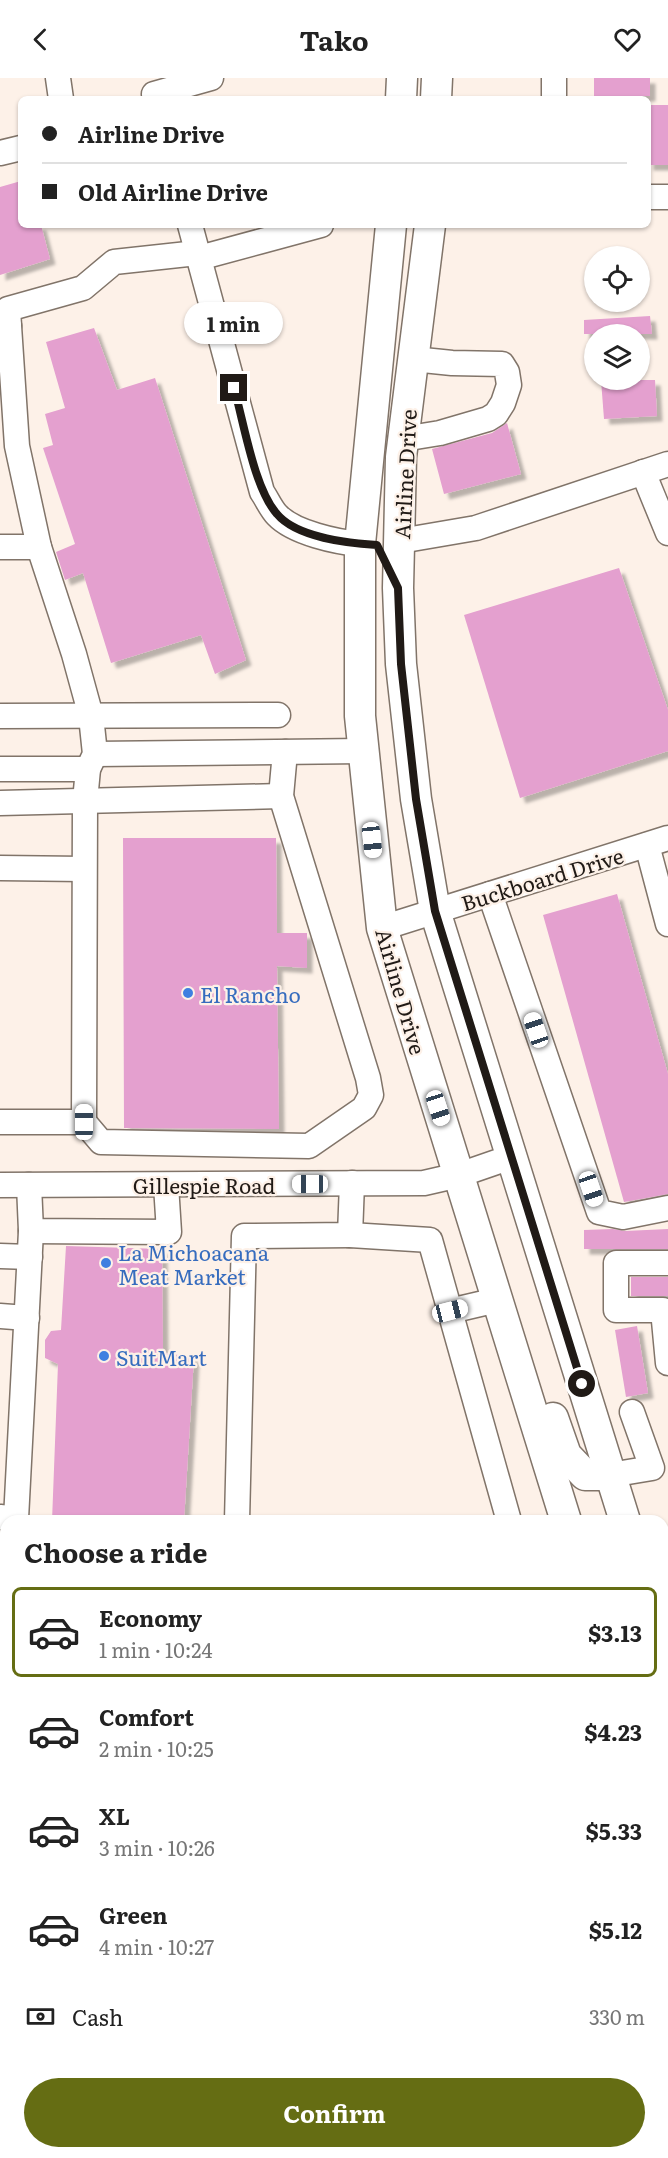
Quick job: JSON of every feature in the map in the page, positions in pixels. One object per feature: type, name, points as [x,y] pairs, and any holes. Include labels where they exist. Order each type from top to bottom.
[{"type":"main road","points":[[401,96],[402,78]]},
{"type":"main road","points":[[436,78],[436,96]]},
{"type":"main road","name":"Airline Drive","points":[[392,228],[360,544],[360,716],[382,928],[564,1515]]},
{"type":"main road","name":"Airline Drive","points":[[430,228],[401,457],[398,588],[401,664],[416,799],[435,911],[623,1515]]},
{"type":"main road","points":[[360,544],[377,545],[398,588]]},
{"type":"main road","points":[[528,1398],[552,1414],[566,1455],[585,1475],[610,1475]]},
{"type":"street","points":[[58,78],[61,96]]},
{"type":"street","points":[[153,90],[211,78]]},
{"type":"street","points":[[554,78],[554,96]]},
{"type":"street","points":[[0,153],[18,149]]},
{"type":"street","points":[[651,198],[668,198]]},
{"type":"street","points":[[191,228],[262,492],[278,516],[299,530],[360,544]]},
{"type":"street","points":[[285,752],[281,796],[368,1078],[371,1095],[364,1108],[309,1146],[101,1142],[84,1122],[84,801],[92,761],[91,716],[74,654],[39,548],[16,446],[5,326],[8,309],[83,288],[114,262],[198,255],[309,228]]},
{"type":"street","points":[[403,440],[431,435],[488,419],[499,410],[509,385],[507,372],[501,364],[413,359]]},
{"type":"street","points":[[400,541],[476,528],[668,464]]},
{"type":"street","points":[[643,472],[667,528]]},
{"type":"street","points":[[0,548],[39,548]]},
{"type":"street","points":[[0,717],[278,716]]},
{"type":"street","points":[[0,769],[92,761],[285,752],[363,751]]},
{"type":"street","points":[[0,803],[281,796]]},
{"type":"street","points":[[658,841],[668,924]]},
{"type":"street","name":"Buckboard Drive","points":[[382,928],[658,841]]},
{"type":"street","points":[[0,868],[84,869]]},
{"type":"street","points":[[490,894],[598,1212],[623,1217],[668,1208]]},
{"type":"street","points":[[0,1122],[84,1122]]},
{"type":"street","points":[[309,1146],[310,1184]]},
{"type":"street","name":"Gillespie Road","points":[[0,1185],[424,1183],[459,1175],[511,1157]]},
{"type":"street","points":[[350,1235],[352,1184]]},
{"type":"street","points":[[16,1515],[30,1257],[29,1185]]},
{"type":"street","points":[[31,1231],[169,1232],[166,1185]]},
{"type":"street","points":[[237,1515],[244,1236],[350,1235],[430,1240],[507,1515]]},
{"type":"street","points":[[0,1256],[30,1257]]},
{"type":"street","points":[[668,1263],[616,1263],[616,1310],[665,1310],[668,1356]]},
{"type":"street","points":[[450,1311],[497,1300]]},
{"type":"street","points":[[0,1316],[27,1318]]},
{"type":"street","points":[[610,1475],[660,1468],[632,1412]]},
{"type":"building","points":[[594,78],[650,78],[650,96],[594,96]]},
{"type":"building","points":[[651,105],[668,105],[668,165],[651,165]]},
{"type":"building","points":[[18,182],[18,228],[42,228],[50,259],[0,275],[0,187]]},
{"type":"building","points":[[650,316],[652,334],[650,334],[650,324],[584,324],[584,320]]},
{"type":"building","points":[[94,328],[117,390],[155,378],[246,660],[215,674],[201,635],[111,663],[83,573],[65,580],[56,552],[75,544],[43,448],[53,445],[45,414],[65,408],[46,342]]},
{"type":"building","points":[[650,380],[655,380],[657,416],[604,419],[602,390],[650,390]]},
{"type":"building","points":[[507,423],[521,474],[444,494],[432,449],[492,433]]},
{"type":"building","points":[[619,568],[668,710],[668,751],[520,798],[464,615]]},
{"type":"building","points":[[123,838],[276,838],[277,933],[307,933],[307,968],[277,966],[279,1129],[124,1128]]},
{"type":"building","points":[[617,894],[668,1074],[668,1194],[624,1202],[543,915]]},
{"type":"building","points":[[668,1229],[668,1249],[584,1249],[584,1230],[625,1231]]},
{"type":"building","points":[[66,1246],[162,1249],[163,1353],[194,1357],[184,1515],[52,1515],[58,1364],[45,1358],[45,1340],[51,1331],[61,1330]]},
{"type":"building","points":[[631,1277],[668,1277],[668,1296],[631,1296]]},
{"type":"building","points":[[637,1326],[648,1393],[626,1397],[615,1330]]},
{"type":"place","name":"El Rancho","points":[[188,993]]},
{"type":"place","name":"La Michoacana Meat Market","points":[[106,1263]]},
{"type":"place","name":"SuitMart","points":[[104,1356]]},
{"type":"route","points":[[234,388],[262,492],[278,516],[299,530],[348,543],[377,545],[398,588],[401,664],[416,799],[435,911],[582,1384]]}]
